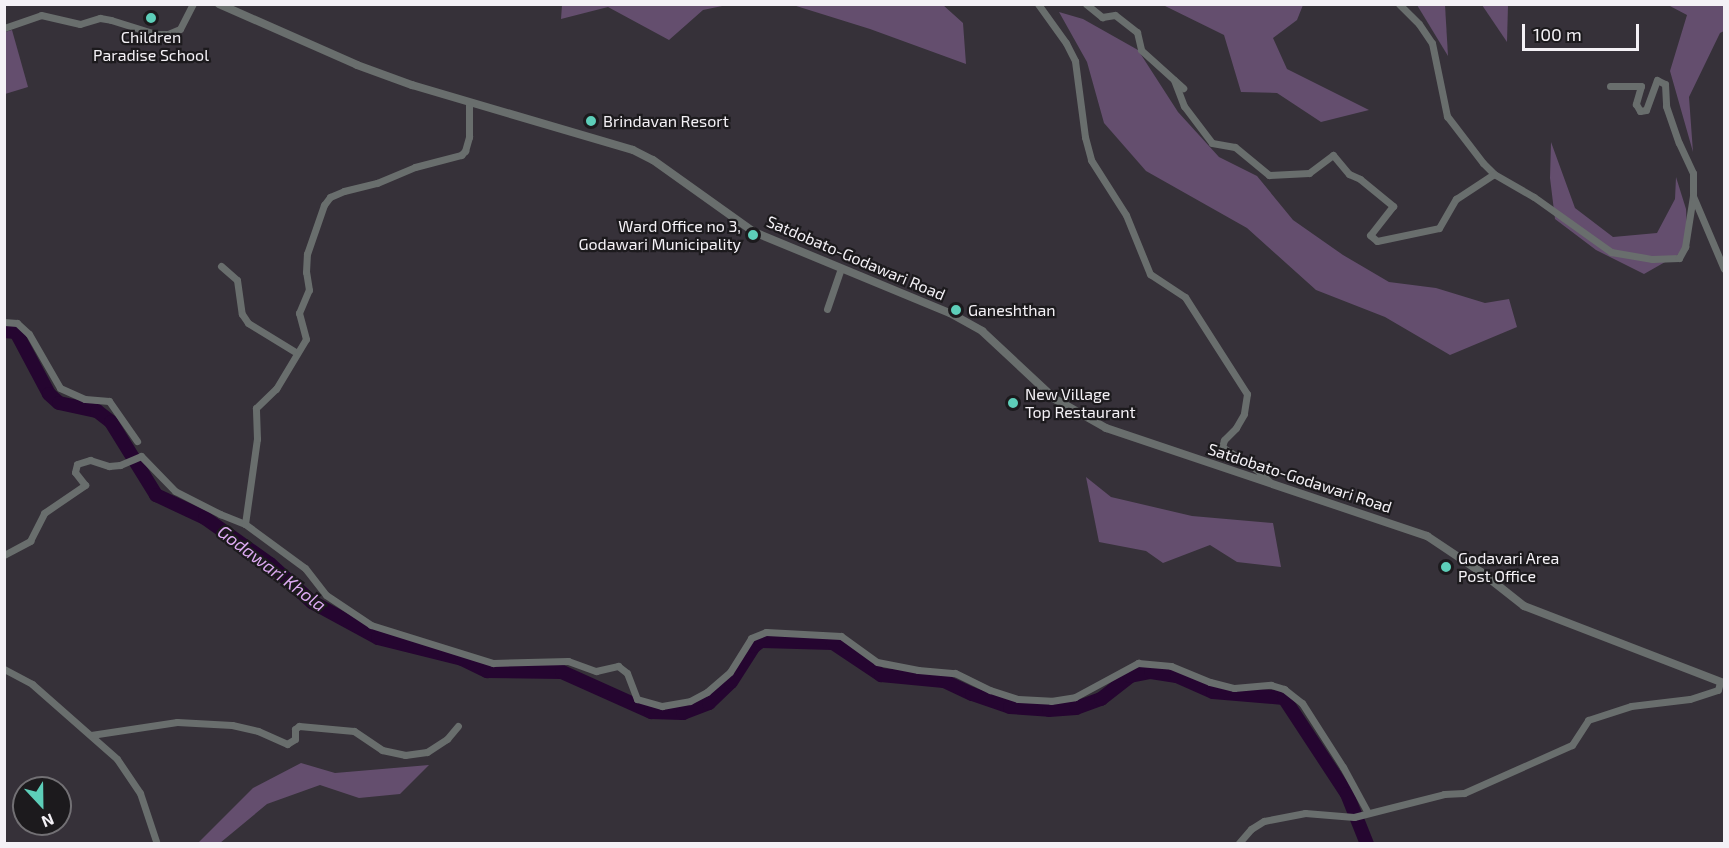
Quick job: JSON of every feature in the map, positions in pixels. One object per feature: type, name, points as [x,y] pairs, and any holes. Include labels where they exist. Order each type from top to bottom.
[{"type":"street","points":[[4,28],[40,15],[80,24],[100,18],[156,34],[168,34],[180,29],[193,4]]},
{"type":"street","name":"Satdobato-Godawari Road","points":[[219,4],[357,65],[423,89],[633,150],[653,160],[754,232],[950,313],[982,331],[1055,399],[1106,428],[1153,446],[1269,482],[1427,536],[1481,572],[1524,606],[1539,614],[1575,624],[1614,643],[1722,682]]},
{"type":"street","points":[[1038,4],[1066,43],[1075,61],[1085,137],[1091,160],[1126,215],[1150,274],[1185,297],[1247,394],[1244,414],[1236,428],[1224,440],[1222,447],[1256,469],[1269,482]]},
{"type":"street","points":[[1086,4],[1102,17],[1115,15],[1137,32],[1141,50],[1183,88]]},
{"type":"street","points":[[1399,4],[1419,24],[1431,43],[1448,116],[1494,174],[1534,197],[1611,252],[1652,259],[1678,258],[1685,247],[1693,196],[1693,173],[1666,106],[1665,84],[1657,80],[1646,110],[1640,111],[1636,104],[1641,86],[1610,86]]},
{"type":"street","points":[[1174,80],[1184,106],[1212,143],[1235,147],[1269,175],[1309,173],[1333,155],[1349,174],[1360,179],[1393,206],[1370,235],[1377,241],[1439,228],[1456,199],[1494,174]]},
{"type":"street","points":[[245,524],[257,439],[256,408],[276,389],[306,339],[299,313],[309,290],[306,272],[307,254],[327,199],[344,191],[377,183],[415,167],[461,155],[465,151],[469,137],[469,102]]},
{"type":"street","points":[[1693,196],[1725,269]]},
{"type":"street","points":[[221,266],[237,280],[242,314],[248,324],[297,353]]},
{"type":"street","points":[[827,309],[840,268]]},
{"type":"street","points":[[4,322],[17,323],[29,334],[60,388],[85,399],[109,401],[138,441]]},
{"type":"street","points":[[4,555],[30,541],[44,513],[85,485],[75,472],[77,464],[90,460],[109,466],[120,465],[141,456],[175,490],[220,514],[245,524],[305,568],[326,595],[371,625],[493,663],[568,661],[596,671],[618,666],[627,673],[637,699],[662,706],[690,701],[707,692],[730,672],[751,638],[766,632],[841,636],[877,662],[918,670],[955,673],[990,690],[1018,699],[1051,701],[1075,697],[1138,663],[1171,666],[1210,682],[1234,688],[1271,685],[1284,689],[1302,703],[1343,767],[1368,813]]},
{"type":"street","points":[[4,669],[32,684],[117,759],[140,794],[157,843]]},
{"type":"street","points":[[1238,843],[1251,829],[1264,821],[1305,813],[1354,817],[1444,794],[1464,793],[1572,745],[1588,720],[1631,706],[1690,699],[1718,690],[1722,682]]},
{"type":"street","points":[[91,735],[177,722],[232,726],[258,731],[287,744],[295,739],[295,729],[298,726],[354,731],[382,750],[405,755],[427,752],[447,739],[459,726]]},
{"type":"shaded area","points":[[562,4],[727,5],[703,10],[669,40],[608,7],[561,19]]},
{"type":"shaded area","points":[[793,5],[943,5],[963,23],[966,64],[870,29]]},
{"type":"shaded area","points":[[1163,5],[1303,5],[1297,20],[1273,38],[1287,69],[1369,110],[1321,122],[1277,93],[1241,92],[1224,35]]},
{"type":"shaded area","points":[[1417,5],[1445,5],[1448,56]]},
{"type":"shaded area","points":[[1482,5],[1508,5],[1507,42]]},
{"type":"shaded area","points":[[1668,5],[1724,5],[1724,31],[1720,33],[1689,97],[1693,152],[1670,71],[1687,15]]},
{"type":"shaded area","points":[[1059,12],[1083,19],[1138,50],[1178,112],[1219,157],[1257,176],[1293,220],[1343,255],[1389,282],[1436,288],[1485,303],[1509,299],[1517,327],[1450,355],[1385,317],[1316,290],[1247,228],[1146,171],[1104,123],[1087,62]]},
{"type":"shaded area","points":[[12,30],[28,87],[5,94],[5,32]]},
{"type":"shaded area","points":[[1551,142],[1575,208],[1613,237],[1657,233],[1675,199],[1676,177],[1686,209],[1688,249],[1644,274],[1596,250],[1555,219],[1550,178]]},
{"type":"shaded area","points":[[1086,477],[1111,497],[1192,516],[1273,523],[1281,567],[1237,562],[1210,545],[1163,563],[1146,551],[1099,542]]},
{"type":"shaded area","points":[[301,763],[335,773],[429,765],[400,794],[359,798],[320,785],[267,804],[220,843],[198,843],[253,788]]},
{"type":"waterway","name":"Godawari Khola","points":[[4,331],[16,332],[49,394],[59,403],[97,411],[111,422],[156,495],[205,518],[270,564],[312,602],[378,638],[462,659],[487,671],[562,672],[651,712],[683,713],[709,703],[731,682],[754,646],[761,641],[833,643],[881,675],[944,681],[972,694],[1010,707],[1049,710],[1076,708],[1101,699],[1130,676],[1151,672],[1177,676],[1213,692],[1284,698],[1347,794],[1367,844]]},
{"type":"place","name":"Children Paradise School","points":[[151,18]]},
{"type":"place","name":"Brindavan Resort","points":[[591,121]]},
{"type":"place","name":"Ward Office no 3, Godawari Municipality","points":[[753,235]]},
{"type":"place","name":"Ganeshthan","points":[[956,310]]},
{"type":"place","name":"New Village Top Restaurant","points":[[1013,403]]},
{"type":"place","name":"Godavari Area Post Office","points":[[1446,567]]}]
